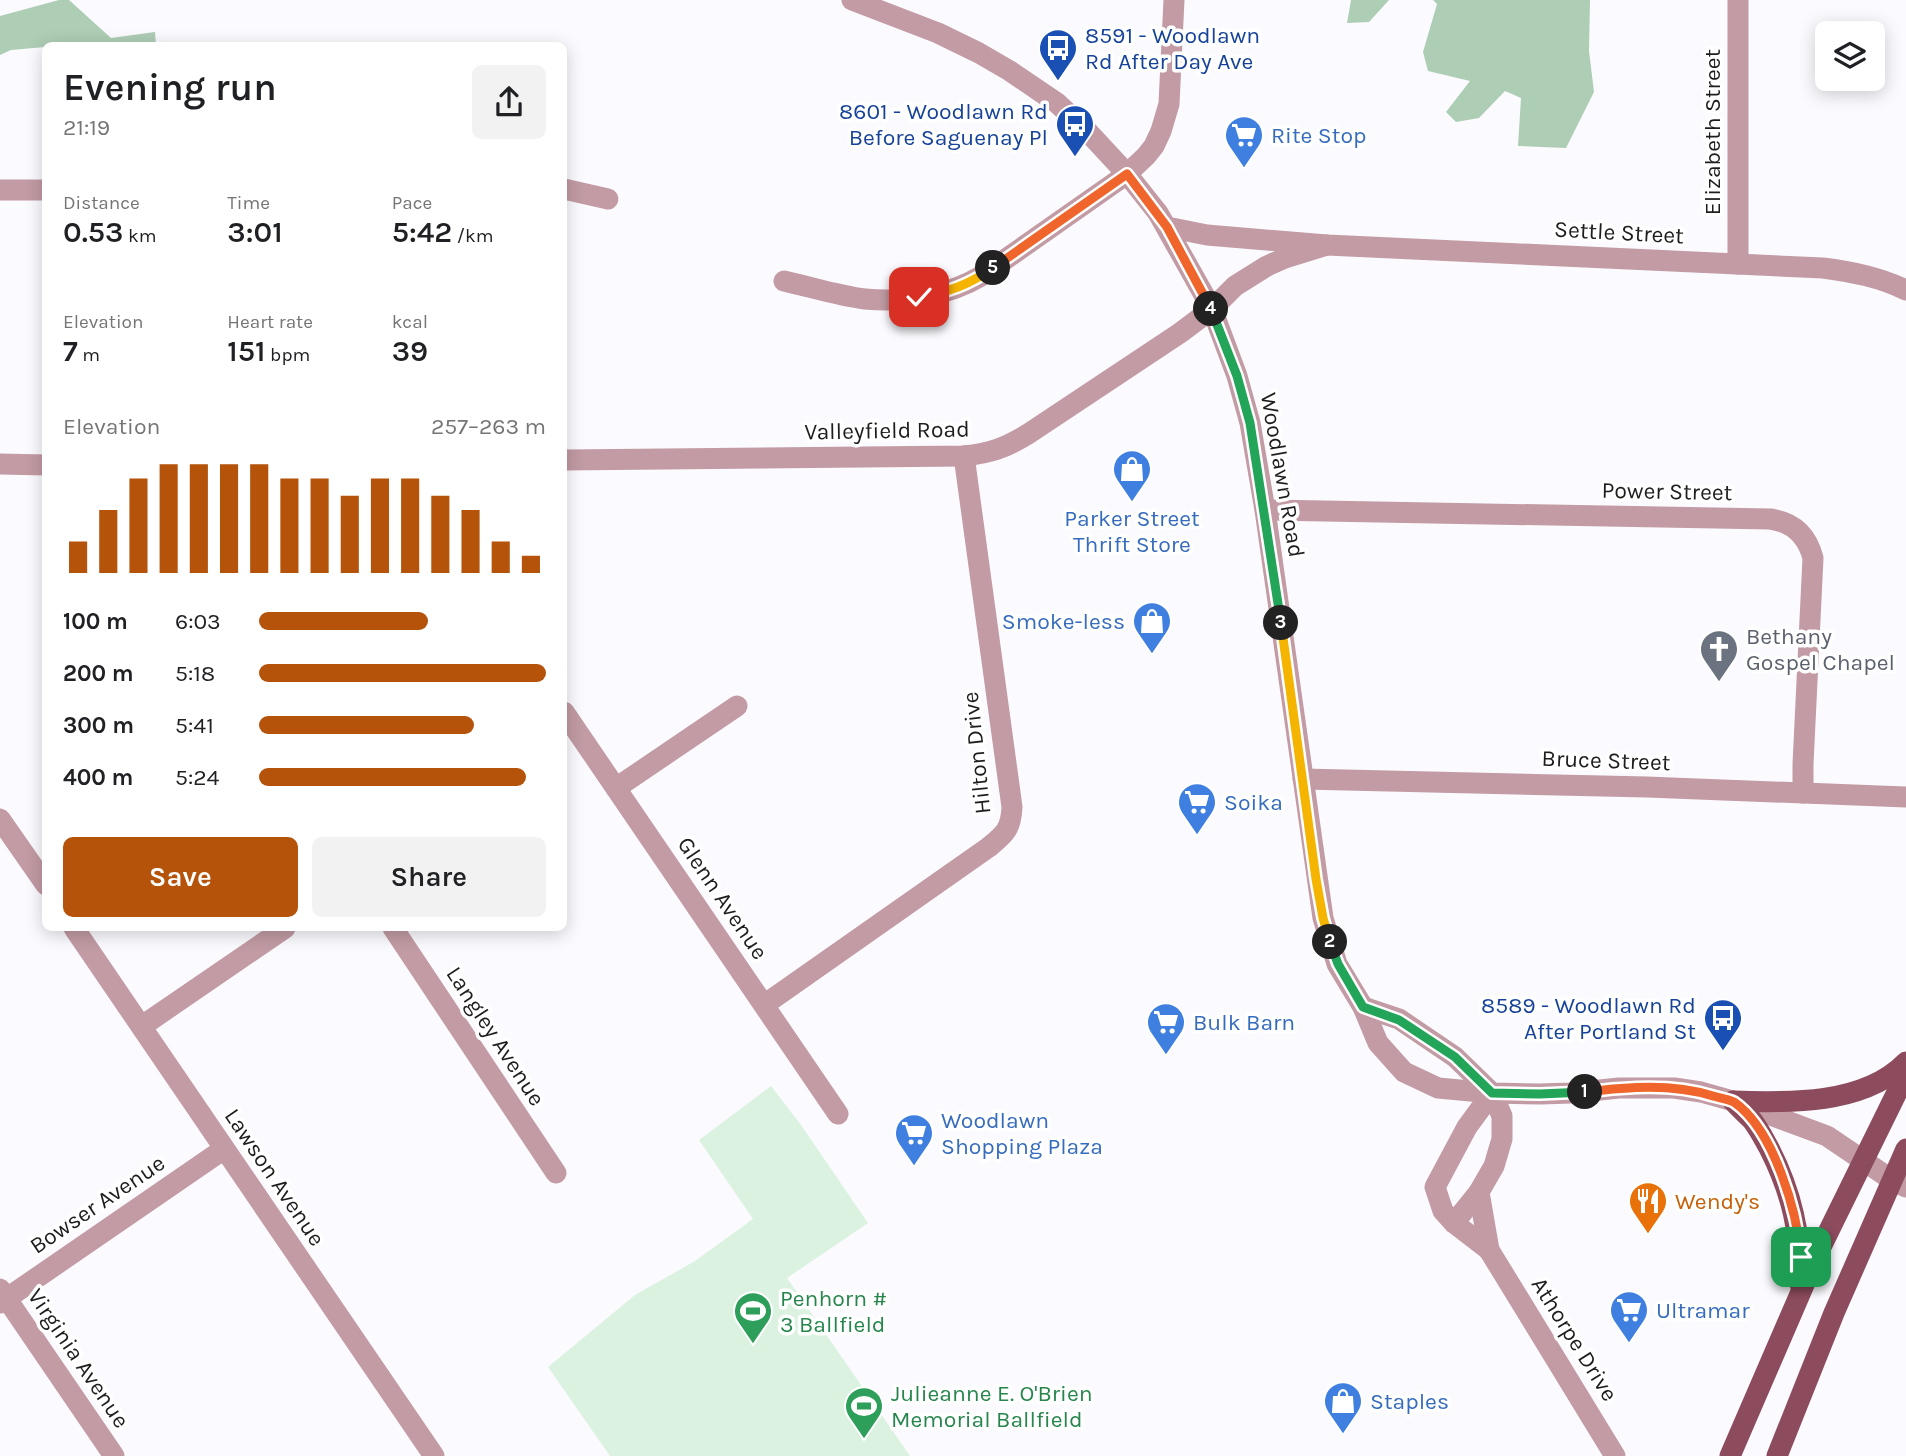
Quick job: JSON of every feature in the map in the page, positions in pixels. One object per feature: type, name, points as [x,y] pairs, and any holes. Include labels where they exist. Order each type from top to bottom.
[{"type":"main road","points":[[1733,1101],[1792,1102],[1849,1094],[1880,1083],[1906,1062]]},
{"type":"main road","points":[[1730,1456],[1799,1295],[1906,1074]]},
{"type":"main road","points":[[1733,1101],[1753,1121],[1779,1167],[1798,1229],[1801,1257],[1799,1295]]},
{"type":"main road","points":[[1777,1456],[1834,1312],[1899,1184],[1906,1149]]},
{"type":"street","name":"Woodlawn Road","points":[[852,0],[938,33],[1010,71],[1057,103],[1127,174],[1167,227],[1212,309],[1237,376],[1250,423],[1265,510],[1323,918],[1338,964],[1363,1007],[1378,1043],[1405,1072],[1437,1088],[1550,1094],[1619,1088],[1674,1088],[1701,1092],[1819,1132],[1899,1184]]},
{"type":"street","points":[[784,281],[864,299],[919,297],[966,286],[1127,174],[1154,146],[1161,131],[1168,104],[1174,0]]},
{"type":"street","name":"Elizabeth Street","points":[[1738,0],[1738,264]]},
{"type":"street","points":[[0,190],[42,190]]},
{"type":"street","points":[[567,190],[608,199]]},
{"type":"street","name":"Settle Street","points":[[1167,227],[1207,234],[1327,245],[1823,268],[1860,273],[1906,290]]},
{"type":"street","name":"Settle Street","points":[[1212,309],[1235,286],[1267,266],[1327,245]]},
{"type":"street","name":"Valleyfield Road","points":[[567,460],[964,456],[987,453],[1028,434],[1151,353],[1212,309]]},
{"type":"street","name":"Hilton Drive","points":[[764,1005],[989,847],[1010,825],[1012,807],[964,456]]},
{"type":"street","points":[[0,464],[42,465]]},
{"type":"street","name":"Power Street","points":[[1265,510],[1756,519],[1786,523],[1801,533],[1813,558],[1803,793]]},
{"type":"street","points":[[616,788],[737,706]]},
{"type":"street","name":"Glenn Avenue","points":[[567,716],[838,1114]]},
{"type":"street","name":"Bruce Street","points":[[1303,779],[1647,787],[1906,797]]},
{"type":"street","points":[[0,819],[42,879]]},
{"type":"street","name":"Lawson Avenue","points":[[76,931],[434,1456]]},
{"type":"street","points":[[142,1026],[281,931]]},
{"type":"street","name":"Langley Avenue","points":[[395,931],[556,1173]]},
{"type":"street","points":[[1363,1007],[1399,1020],[1455,1057],[1492,1093],[1502,1116],[1502,1139],[1494,1166],[1479,1192],[1454,1223]]},
{"type":"street","name":"Athorpe Drive","points":[[1492,1093],[1466,1126],[1435,1187],[1443,1211],[1489,1250],[1615,1456]]},
{"type":"street","name":"Bowser Avenue","points":[[2,1297],[224,1149]]},
{"type":"street","name":"Athorpe Drive","points":[[1479,1192],[1489,1250]]},
{"type":"street","name":"Virginia Avenue","points":[[2,1297],[114,1456]]},
{"type":"green space","points":[[59,0],[69,0],[111,38],[155,32],[156,42],[42,42],[42,47],[11,50],[0,55],[0,16]]},
{"type":"green space","points":[[1351,0],[1389,0],[1369,22],[1347,23]]},
{"type":"green space","points":[[1433,0],[1590,0],[1589,51],[1594,92],[1566,148],[1518,146],[1521,98],[1505,91],[1479,118],[1456,122],[1446,112],[1470,81],[1428,71],[1423,52],[1437,4]]},
{"type":"green space","points":[[771,1086],[868,1223],[787,1278],[910,1456],[610,1456],[548,1367],[635,1295],[695,1261],[753,1219],[699,1140]]},
{"type":"place","name":"8591 - Woodlawn Rd After Day Ave","points":[[1058,82]]},
{"type":"place","name":"8601 - Woodlawn Rd Before Saguenay Pl","points":[[1075,158]]},
{"type":"place","name":"Rite Stop","points":[[1244,169]]},
{"type":"place","name":"Parker Street Thrift Store","points":[[1132,503]]},
{"type":"place","name":"Smoke-less","points":[[1152,655]]},
{"type":"place","name":"Bethany Gospel Chapel","points":[[1719,683]]},
{"type":"place","name":"Soika","points":[[1197,836]]},
{"type":"place","name":"8589 - Woodlawn Rd After Portland St","points":[[1723,1052]]},
{"type":"place","name":"Bulk Barn","points":[[1166,1056]]},
{"type":"place","name":"Woodlawn Shopping Plaza","points":[[914,1167]]},
{"type":"place","name":"Wendy's","points":[[1648,1235]]},
{"type":"place","name":"Ultramar","points":[[1629,1344]]},
{"type":"place","name":"Penhorn # 3 Ballfield","points":[[753,1345]]},
{"type":"place","name":"Staples","points":[[1343,1435]]},
{"type":"place","name":"Julieanne E. O'Brien Memorial Ballfield","points":[[864,1440]]},
{"type":"route","points":[[919,297],[966,286],[1127,174],[1167,227],[1212,309],[1237,376],[1250,423],[1265,510],[1316,879],[1323,918],[1338,964],[1349,986],[1363,1007],[1399,1020],[1455,1057],[1492,1093],[1540,1094],[1619,1088],[1674,1088],[1733,1101],[1753,1121],[1779,1167],[1794,1212],[1801,1257]]}]
